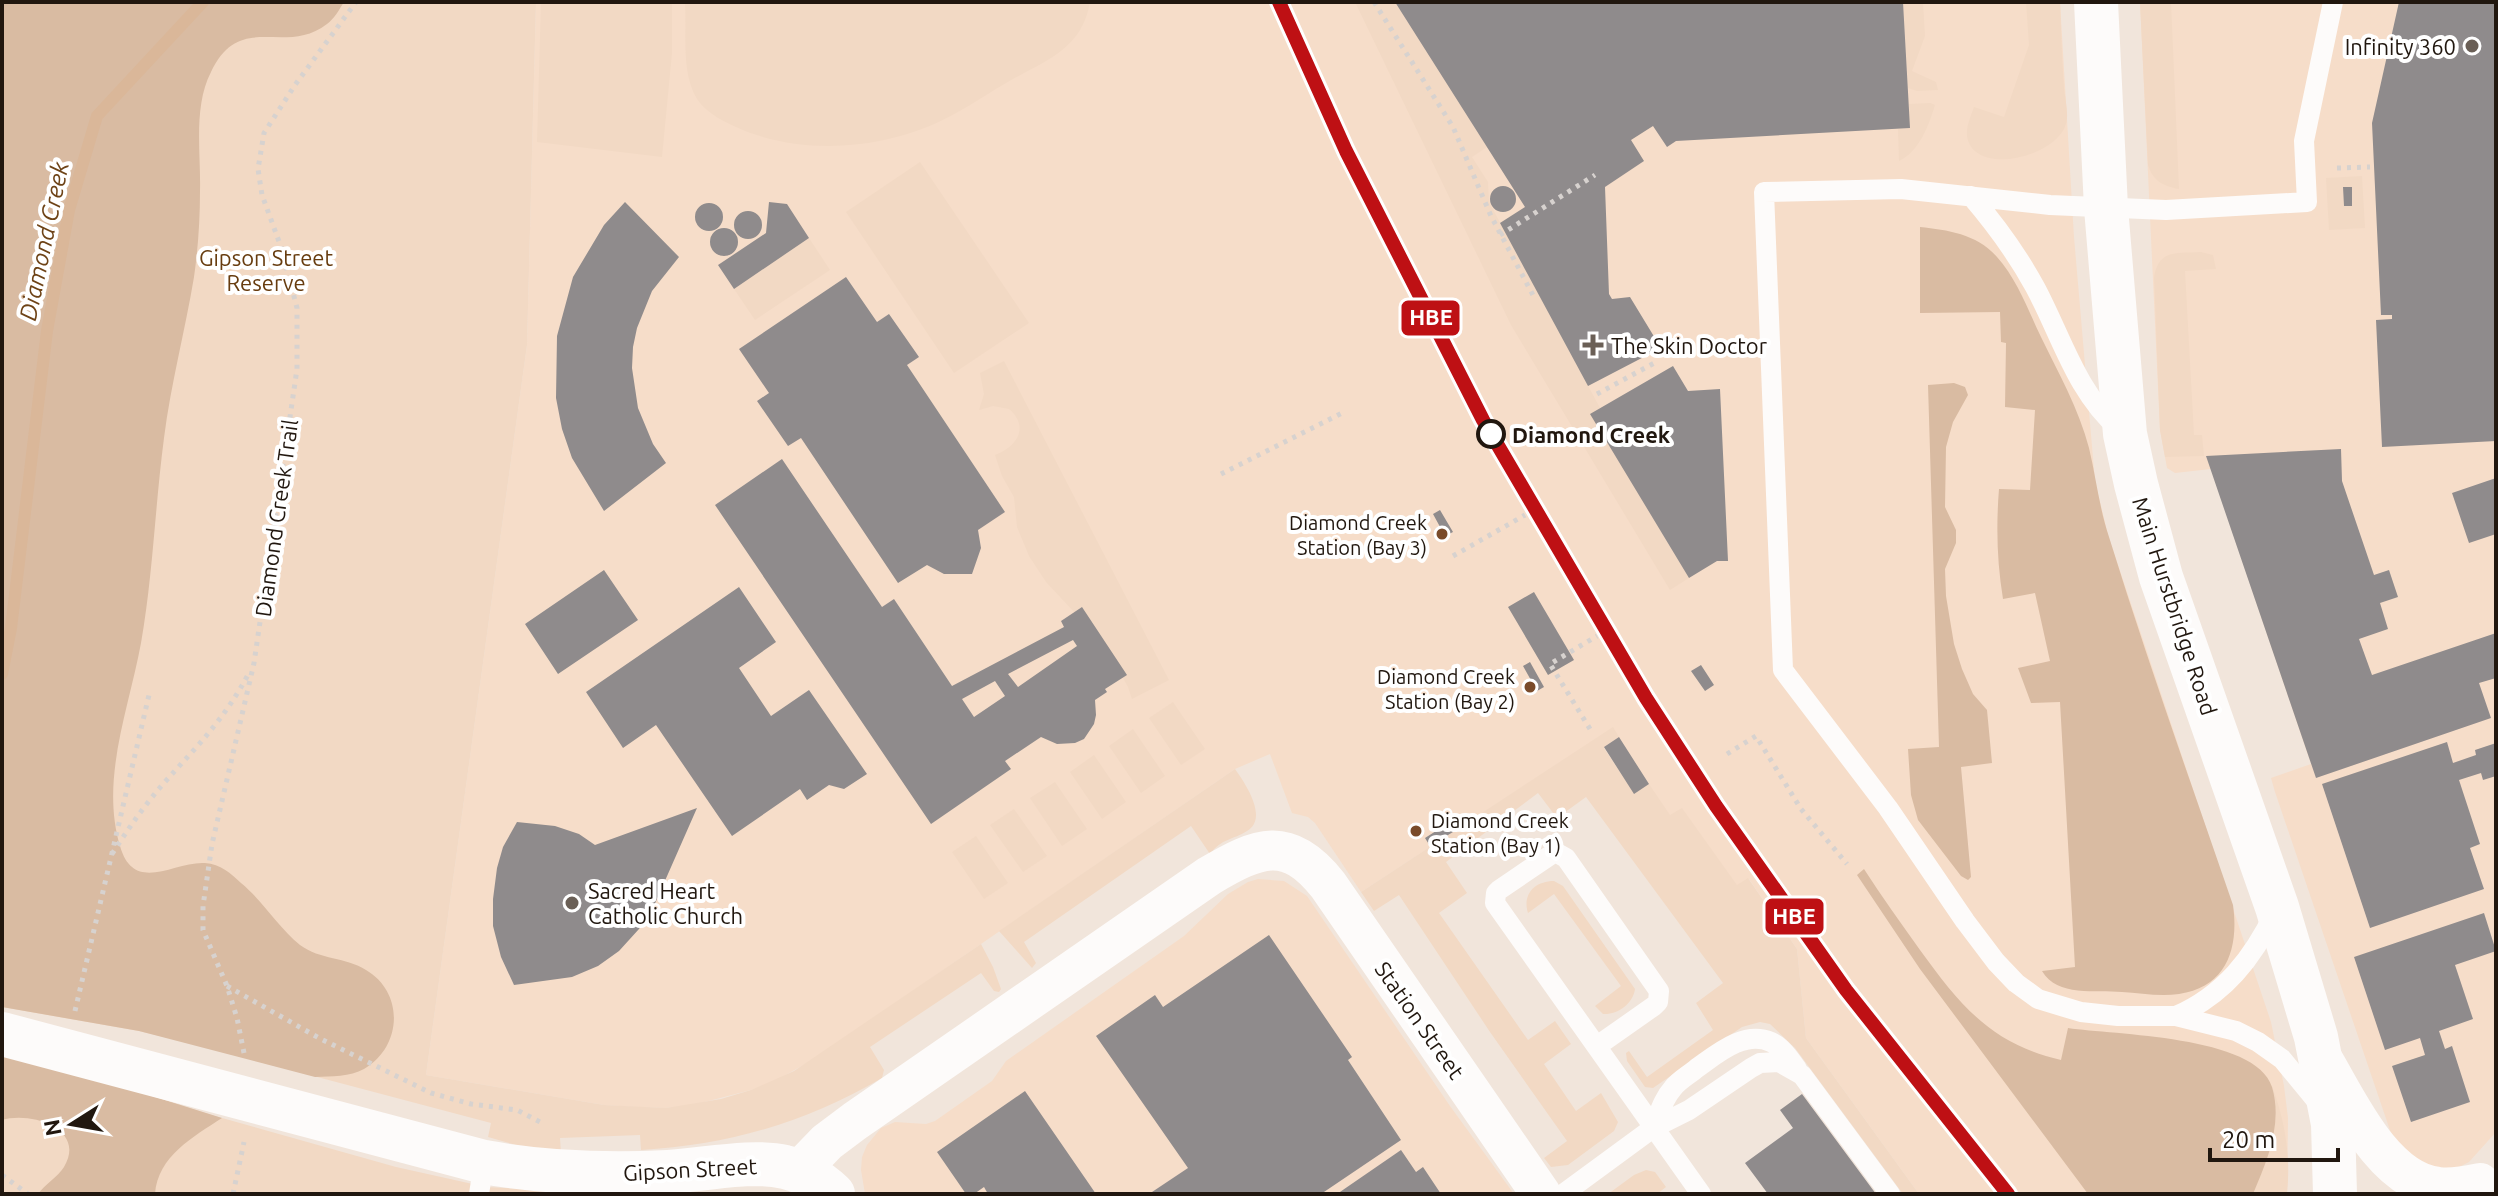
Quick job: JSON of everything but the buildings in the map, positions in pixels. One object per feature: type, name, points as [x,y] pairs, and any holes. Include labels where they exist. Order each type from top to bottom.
[{"type":"main road","name":"Main Hurstbridge Road","points":[[2096,2],[2106,208],[2125,434],[2161,577],[2277,907],[2321,1055],[2333,1124],[2335,1194]]},
{"type":"main road","name":"Gipson Street","points":[[2,1034],[423,1147],[481,1178],[518,1168],[590,1173],[717,1175],[767,1165],[782,1166],[816,1182]]},
{"type":"street","name":"Gipson Street","points":[[816,1182],[827,1142],[1209,876],[1258,851],[1275,850],[1292,854]]},
{"type":"street","name":"Station Street","points":[[1292,854],[1306,862],[1328,885],[1541,1194]]},
{"type":"street","points":[[2321,1055],[2366,1131],[2381,1152],[2399,1169],[2435,1187],[2457,1187],[2482,1181]]},
{"type":"lane","points":[[2333,2],[2304,141],[2307,202],[2166,210],[2050,205],[1869,189],[1764,192],[1783,670],[1888,808],[1965,921],[2016,983],[2038,999],[2081,1012],[2118,1016],[2176,1016],[2236,1031],[2269,1049],[2292,1069],[2333,1124]]},
{"type":"lane","points":[[1971,196],[2024,268],[2091,400],[2125,434]]},
{"type":"lane","points":[[1597,1046],[1654,1006],[1658,1002],[1659,991],[1566,858],[1552,854],[1499,890],[1495,903],[1701,1194]]},
{"type":"lane","points":[[2176,1016],[2212,997],[2233,979],[2253,953],[2277,907]]},
{"type":"lane","points":[[1653,1128],[1666,1097],[1676,1084],[1722,1050],[1759,1038],[1779,1047],[1890,1194]]},
{"type":"lane","points":[[1563,1194],[1653,1128],[1689,1110],[1760,1063],[1779,1062],[1802,1075]]},
{"type":"path","name":"Diamond Creek Trail","points":[[245,1057],[227,986],[203,930],[203,906],[212,844],[254,663],[297,369],[297,308],[259,182],[260,150],[264,133],[295,85],[356,2]]},
{"type":"path","points":[[1374,2],[1453,127],[1500,235],[1535,299]]},
{"type":"path","points":[[1500,235],[1595,175]]},
{"type":"path","points":[[1597,394],[1658,361]]},
{"type":"path","points":[[1221,474],[1344,412]]},
{"type":"path","points":[[1453,556],[1525,515]]},
{"type":"path","points":[[1590,729],[1550,664],[1597,636]]},
{"type":"path","points":[[110,857],[144,808],[213,730],[235,700],[254,663]]},
{"type":"path","points":[[67,1051],[149,695]]},
{"type":"path","points":[[1727,754],[1756,736],[1801,809],[1847,864]]},
{"type":"path","points":[[227,986],[331,1044],[431,1093],[471,1104],[517,1110],[542,1123]]},
{"type":"path","points":[[233,1194],[245,1136]]},
{"type":"path","points":[[2,1175],[28,1194]]},
{"type":"shaded area","points":[[2,2],[344,2],[330,22],[311,33],[295,37],[249,38],[235,43],[223,53],[205,86],[199,130],[200,213],[195,266],[167,418],[145,617],[118,744],[113,795],[120,846],[126,861],[135,869],[156,872],[205,863],[221,867],[249,890],[300,945],[358,966],[379,980],[393,1006],[392,1034],[377,1059],[359,1072],[315,1077],[139,1031],[2,1007]]},
{"type":"shaded area","points":[[536,2],[2060,2],[2074,237],[2095,481],[2108,535],[2271,1022],[2288,1118],[2287,1194],[1919,1194],[1806,1038],[1797,949],[1749,879],[1737,886],[1682,809],[1671,816],[1634,794],[1604,747],[1613,728],[1361,892],[1315,823],[1308,817],[1292,813],[1270,754],[1235,769],[814,1059],[775,1081],[751,1090],[693,1105],[635,1107],[604,1105],[426,1075],[527,345]]},
{"type":"shaded area","points":[[2140,2],[2496,2],[2496,1132],[2469,1162],[2440,1173],[2395,1145],[2275,792],[2271,778],[2311,764],[2211,469],[2175,473],[2167,468],[2160,430]]},
{"type":"shaded area","points":[[1920,227],[1971,238],[1997,257],[2022,295],[2080,419],[2106,526],[2233,905],[2234,936],[2226,963],[2209,983],[2195,990],[2165,995],[2067,989],[2057,985],[2042,971],[2075,967],[2060,702],[2031,703],[2018,668],[2050,661],[2035,593],[2003,599],[1997,531],[1999,489],[2030,490],[2035,410],[2005,407],[2006,343],[2001,342],[2000,312],[1920,313]]},
{"type":"shaded area","points":[[1954,383],[1965,387],[1968,395],[1953,422],[1946,447],[1945,507],[1956,530],[1956,543],[1945,569],[1946,596],[1954,644],[1962,669],[1973,694],[1987,710],[1992,763],[1961,767],[1971,877],[1968,880],[1961,876],[1918,820],[1911,795],[1908,749],[1939,747],[1928,385]]},
{"type":"shaded area","points":[[1864,869],[1949,988],[1979,1020],[2015,1044],[2061,1060],[2068,1028],[2148,1036],[2212,1047],[2240,1057],[2260,1070],[2272,1087],[2276,1115],[2268,1155],[2253,1194],[2088,1194],[1920,969],[1857,875]]},
{"type":"shaded area","points":[[1258,879],[1284,881],[1307,896],[1514,1194],[865,1194],[862,1157],[881,1128],[895,1122],[926,1124],[935,1121],[992,1081],[1006,1061],[1184,936],[1228,894]]},
{"type":"shaded area","points":[[2,1049],[222,1118],[189,1140],[170,1158],[155,1194],[38,1194],[64,1167],[69,1153],[68,1142],[62,1133],[40,1121],[27,1118],[2,1120]]},
{"type":"green space","name":"Gipson Street Reserve","points":[[2,2],[536,2],[527,345],[426,1075],[604,1105],[666,1108],[721,1099],[794,1071],[981,944],[993,967],[1001,989],[999,992],[994,991],[981,973],[870,1047],[884,1070],[882,1078],[796,1119],[736,1137],[641,1150],[640,1135],[560,1138],[561,1153],[533,1150],[488,1137],[491,1123],[193,1044],[139,1031],[2,1007]]},
{"type":"green space","points":[[541,2],[672,2],[672,53],[662,157],[537,142]]},
{"type":"green space","points":[[685,2],[1090,2],[1086,18],[1070,43],[961,111],[908,134],[833,146],[783,142],[759,136],[726,122],[704,107],[694,93],[687,68]]},
{"type":"green space","points":[[1355,2],[1395,2],[1487,147],[1472,157],[1488,182],[1489,202],[1600,408],[1591,414],[1689,578],[1670,590],[1511,325]]},
{"type":"green space","points":[[1903,2],[1923,2],[1925,36],[1912,71],[1936,82],[1938,90],[1908,88]]},
{"type":"green space","points":[[2026,2],[2060,2],[2066,124],[2059,136],[2032,154],[1998,159],[1984,156],[1973,149],[1967,136],[1968,125],[1974,107],[2004,117],[2029,45]]},
{"type":"green space","points":[[2140,2],[2171,2],[2179,189],[2159,182],[2148,165]]},
{"type":"green space","points":[[1909,104],[1935,105],[1922,137],[1912,151],[1899,161],[1898,129],[1910,128]]},
{"type":"green space","points":[[920,162],[1029,323],[954,373],[846,212]]},
{"type":"green space","points":[[2362,176],[2365,228],[2329,230],[2326,178]]},
{"type":"green space","points":[[809,238],[830,270],[755,320],[734,289]]},
{"type":"green space","points":[[2201,252],[2213,255],[2216,269],[2185,271],[2194,435],[2202,435],[2204,456],[2165,457],[2160,430],[2154,277],[2160,261],[2165,257]]},
{"type":"green space","points":[[1004,361],[1169,680],[1132,699],[1114,662],[1046,582],[1029,556],[1017,527],[1014,497],[995,455],[1015,442],[1019,423],[1009,409],[993,406],[979,410],[984,394],[980,373]]},
{"type":"green space","points":[[1173,702],[1205,749],[1181,765],[1149,718]]},
{"type":"green space","points":[[1613,727],[1619,737],[1604,748],[1634,793],[1649,784],[1670,815],[1682,808],[1737,885],[1748,878],[1797,949],[1806,1038],[1919,1194],[1903,1194],[1795,1048],[1770,1024],[1760,1022],[1742,1027],[1653,1088],[1645,1087],[1627,1061],[1626,1053],[1629,1051],[1647,1077],[1713,1030],[1696,1003],[1723,983],[1586,797],[1557,818],[1538,793],[1446,862],[1467,893],[1439,913],[1528,1040],[1555,1021],[1571,1044],[1544,1064],[1576,1111],[1601,1093],[1618,1122],[1614,1131],[1568,1165],[1551,1167],[1544,1158],[1567,1141],[1399,895],[1374,911],[1361,892]]},
{"type":"green space","points":[[1133,729],[1165,776],[1141,793],[1109,746]]},
{"type":"green space","points":[[1094,755],[1126,802],[1102,819],[1070,772]]},
{"type":"green space","points":[[1235,769],[1256,809],[1256,818],[1247,831],[1223,842],[1210,854],[1191,826],[1024,942],[1036,963],[1032,968],[999,931]]},
{"type":"green space","points":[[1055,782],[1087,829],[1062,846],[1030,798]]},
{"type":"green space","points":[[1014,809],[1047,856],[1023,872],[990,825]]},
{"type":"green space","points":[[976,836],[1008,883],[984,899],[952,852]]},
{"type":"green space","points":[[1554,881],[1563,886],[1635,989],[1628,1004],[1619,1010],[1603,1014],[1595,1006],[1621,986],[1554,894],[1528,913],[1527,900],[1532,890],[1541,883]]},
{"type":"green space","points":[[2,1049],[215,1116],[396,1167],[486,1187],[609,1194],[2,1194]]},
{"type":"green space","points":[[2272,1086],[2286,1139],[2287,1194],[2253,1194],[2271,1142]]},
{"type":"green space","points":[[1646,1170],[1655,1172],[1666,1187],[1657,1194],[1608,1194],[1634,1175]]},
{"type":"waterway","name":"Diamond Creek","points":[[2,674],[11,628],[47,331],[69,210],[97,116],[203,2]]},
{"type":"transit line","name":"HBE","points":[[1279,2],[1346,151],[1483,420],[1646,698],[1716,806],[1846,990],[2008,1194]]},
{"type":"place","name":"Infinity 360","points":[[2472,46]]},
{"type":"place","name":"The Skin Doctor","points":[[1593,345]]},
{"type":"place","name":"Diamond Creek","points":[[1491,434]]},
{"type":"place","name":"Diamond Creek Station (Bay 3)","points":[[1442,534]]},
{"type":"place","name":"Diamond Creek Station (Bay 2)","points":[[1530,687]]},
{"type":"place","name":"Diamond Creek Station (Bay 1)","points":[[1416,831]]},
{"type":"place","name":"Sacred Heart Catholic Church","points":[[572,903]]}]
